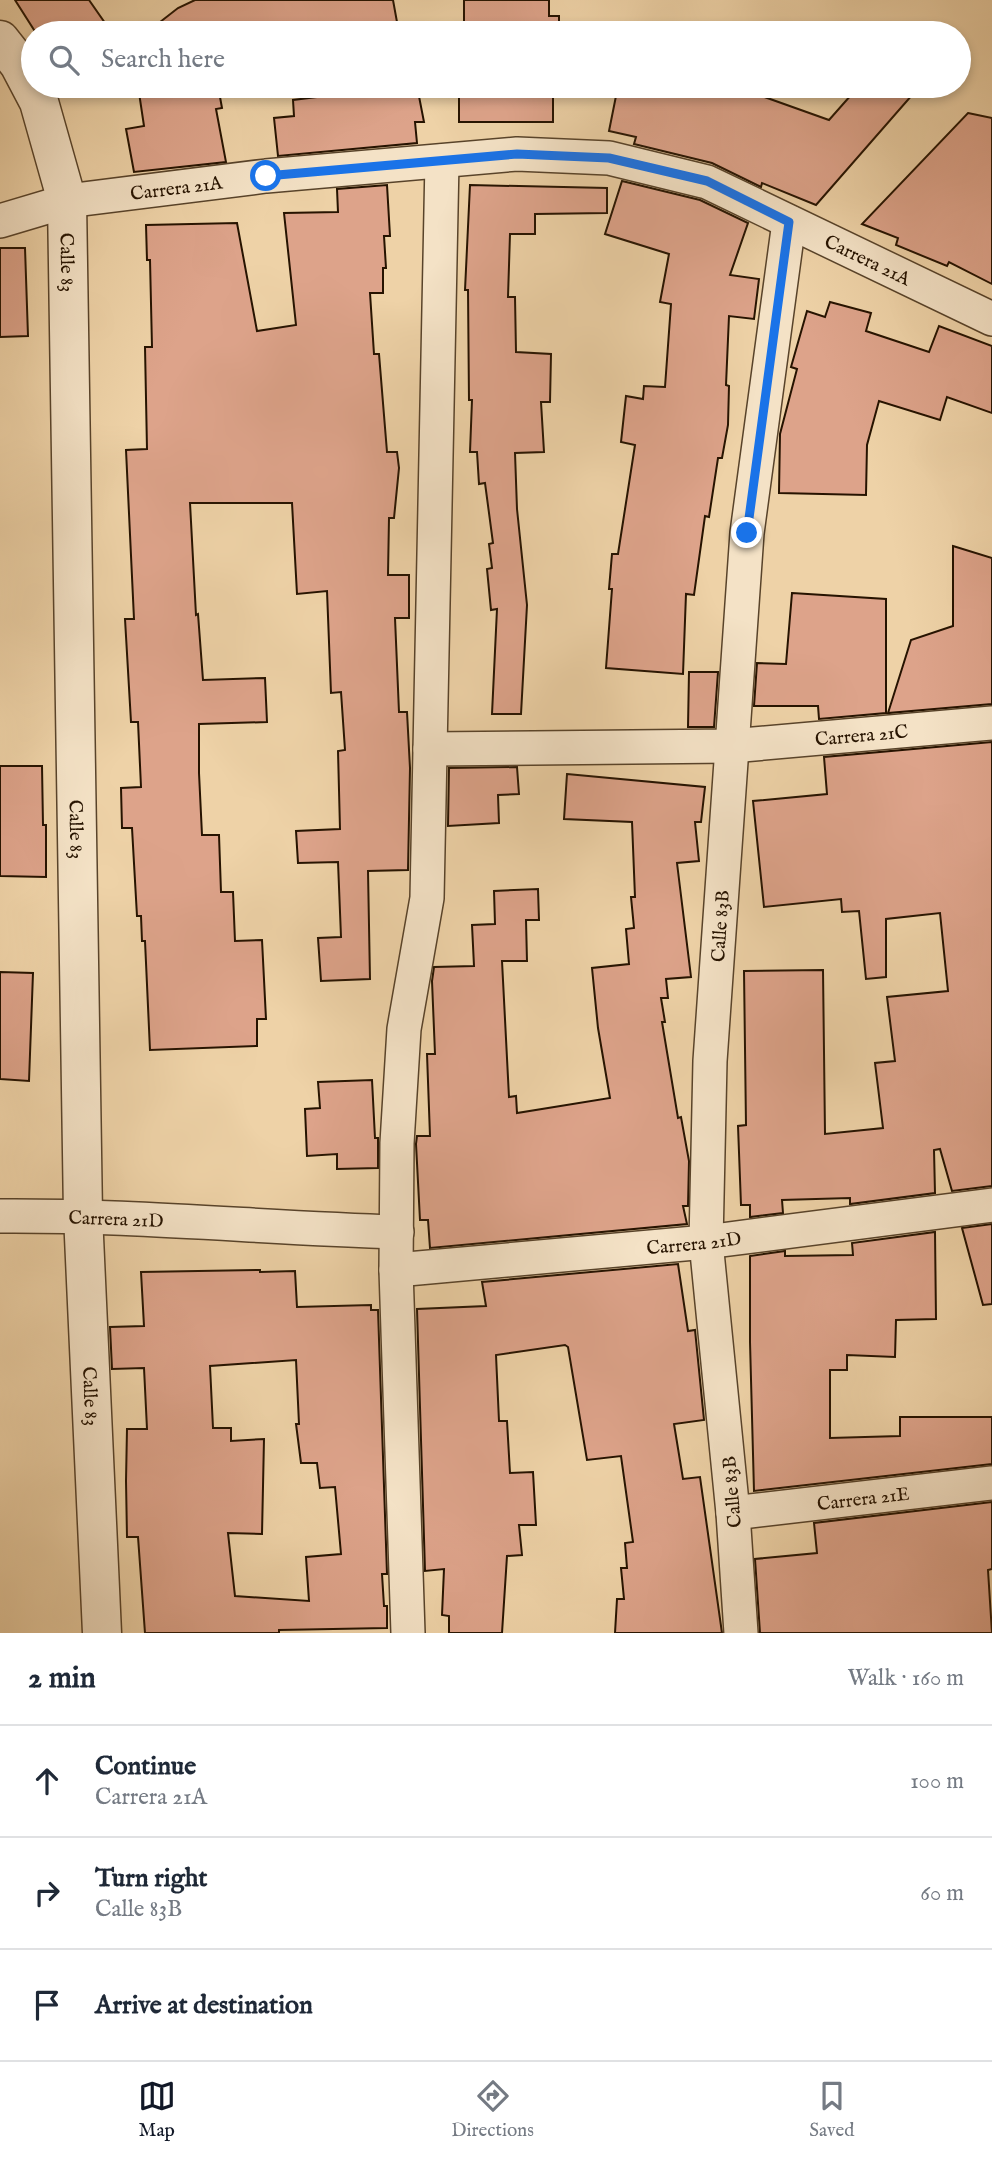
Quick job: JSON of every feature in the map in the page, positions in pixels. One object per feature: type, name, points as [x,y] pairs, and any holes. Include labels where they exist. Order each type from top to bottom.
[{"type":"street","name":"Calle 83","points":[[0,40],[21,68]]},
{"type":"street","name":"Calle 83","points":[[37,98],[67,201],[83,1215],[102,1633]]},
{"type":"street","name":"Carrera 21A","points":[[0,221],[67,201],[266,176],[517,154],[609,158],[707,181],[992,319]]},
{"type":"street","points":[[408,1633],[396,1270],[397,1143],[404,1029],[427,898],[442,161]]},
{"type":"street","name":"Calle 83B","points":[[741,1633],[733,1513],[706,1241],[710,1061],[747,533],[789,222]]},
{"type":"street","name":"Carrera 21C","points":[[430,748],[731,747],[992,723]]},
{"type":"street","name":"Carrera 21D","points":[[396,1270],[706,1241],[992,1205]]},
{"type":"street","name":"Carrera 21D","points":[[0,1216],[83,1215],[320,1230],[397,1232]]},
{"type":"street","name":"Carrera 21E","points":[[733,1513],[992,1483]]},
{"type":"building","points":[[15,0],[89,0],[104,21],[28,21]]},
{"type":"building","points":[[195,0],[393,0],[397,21],[161,21],[178,8]]},
{"type":"building","points":[[464,0],[549,0],[549,16],[559,16],[559,21],[464,21]]},
{"type":"building","points":[[140,98],[220,98],[222,108],[216,109],[226,162],[134,172],[126,129],[144,126]]},
{"type":"building","points":[[419,98],[424,122],[415,122],[417,143],[278,156],[274,118],[294,116],[293,100]]},
{"type":"building","points":[[459,98],[553,98],[553,122],[459,122]]},
{"type":"building","points":[[616,98],[767,98],[829,120],[848,98],[910,98],[816,205],[762,183],[761,187],[712,163],[634,144],[636,137],[609,131]]},
{"type":"building","points":[[968,113],[992,118],[992,284],[949,262],[947,266],[896,245],[898,238],[862,224]]},
{"type":"building","points":[[622,181],[700,200],[748,223],[730,275],[759,279],[754,319],[729,316],[726,385],[729,386],[728,425],[722,458],[718,458],[709,517],[705,516],[694,595],[686,594],[683,674],[606,668],[612,554],[618,554],[635,445],[621,442],[626,396],[643,399],[644,386],[665,387],[671,304],[660,302],[669,254],[605,234]]},
{"type":"building","points":[[387,185],[390,236],[384,236],[386,268],[383,268],[383,293],[370,293],[374,354],[379,354],[387,452],[397,452],[399,468],[394,518],[389,518],[388,575],[409,575],[409,618],[395,618],[399,712],[407,712],[410,768],[408,870],[368,871],[370,979],[321,981],[318,938],[341,937],[338,862],[298,863],[296,831],[340,829],[338,751],[345,750],[341,692],[331,693],[327,591],[297,594],[292,503],[190,503],[196,615],[198,614],[203,680],[265,678],[267,722],[199,724],[199,773],[202,835],[219,835],[221,892],[233,892],[235,941],[262,940],[266,1019],[257,1019],[257,1046],[150,1050],[145,941],[142,941],[141,916],[137,916],[132,828],[122,828],[121,788],[141,787],[138,722],[131,722],[125,619],[134,619],[126,450],[147,449],[145,347],[152,347],[150,260],[147,260],[146,225],[237,223],[257,331],[296,325],[284,213],[338,212],[337,189]]},
{"type":"building","points":[[470,185],[607,188],[607,213],[535,214],[535,234],[510,234],[508,297],[515,297],[516,352],[551,354],[550,402],[541,402],[544,452],[515,453],[517,509],[527,605],[521,714],[492,714],[497,609],[491,610],[487,569],[492,568],[489,544],[493,543],[485,483],[479,484],[477,452],[470,452],[472,400],[469,400],[468,290],[465,290]]},
{"type":"building","points":[[0,248],[25,248],[28,336],[0,337]]},
{"type":"building","points":[[830,302],[871,313],[866,331],[929,352],[939,326],[992,346],[992,413],[947,397],[940,420],[879,401],[867,445],[866,495],[779,493],[780,434],[797,369],[791,367],[807,311],[825,317]]},
{"type":"building","points":[[953,546],[992,558],[992,704],[888,713],[911,640],[953,626]]},
{"type":"building","points":[[792,593],[886,599],[886,713],[819,719],[818,706],[754,706],[757,663],[786,664]]},
{"type":"building","points":[[689,672],[718,672],[714,727],[688,727]]},
{"type":"building","points":[[992,742],[992,1186],[952,1191],[940,1149],[934,1150],[935,1193],[850,1204],[850,1198],[782,1200],[783,1213],[750,1217],[750,1205],[741,1205],[738,1126],[746,1125],[744,971],[823,970],[825,1134],[883,1128],[875,1063],[895,1061],[887,997],[948,991],[940,913],[886,919],[886,977],[866,979],[859,911],[842,912],[841,899],[764,907],[753,801],[827,794],[824,757]]},
{"type":"building","points":[[0,766],[42,766],[46,877],[0,876]]},
{"type":"building","points":[[517,767],[519,794],[498,795],[499,823],[448,826],[449,768]]},
{"type":"building","points":[[567,774],[705,787],[701,822],[695,822],[699,861],[677,863],[691,977],[666,979],[668,998],[661,998],[665,1022],[662,1022],[678,1118],[681,1117],[689,1161],[688,1206],[683,1206],[687,1224],[430,1248],[428,1220],[420,1220],[416,1144],[417,1136],[430,1136],[427,1054],[435,1054],[432,981],[434,967],[474,966],[472,925],[495,924],[494,891],[538,889],[539,920],[526,920],[527,961],[502,961],[509,1097],[516,1096],[517,1113],[610,1098],[598,1028],[592,968],[629,964],[626,929],[634,928],[631,897],[635,897],[632,822],[564,819]]},
{"type":"building","points":[[0,972],[33,973],[29,1081],[0,1079]]},
{"type":"building","points":[[372,1080],[378,1168],[337,1169],[337,1154],[307,1156],[305,1109],[320,1108],[318,1082]]},
{"type":"building","points":[[992,1224],[992,1304],[983,1305],[962,1228]]},
{"type":"building","points":[[935,1232],[936,1319],[896,1320],[895,1357],[847,1355],[847,1370],[830,1370],[830,1438],[900,1436],[900,1417],[992,1417],[992,1464],[754,1491],[750,1256],[785,1251],[785,1256],[853,1255],[852,1243]]},
{"type":"building","points":[[678,1264],[688,1331],[695,1330],[704,1420],[674,1424],[683,1479],[700,1477],[722,1633],[615,1633],[617,1599],[624,1599],[621,1568],[627,1568],[625,1543],[633,1542],[621,1456],[587,1460],[568,1347],[565,1345],[496,1355],[499,1421],[507,1421],[510,1473],[533,1472],[536,1525],[519,1525],[522,1555],[507,1556],[502,1633],[449,1633],[449,1616],[442,1615],[444,1569],[425,1571],[417,1309],[486,1306],[482,1282]]},
{"type":"building","points":[[295,1271],[297,1307],[371,1305],[371,1310],[378,1310],[387,1574],[382,1574],[387,1628],[279,1630],[279,1633],[145,1633],[138,1537],[127,1537],[126,1481],[127,1429],[147,1429],[144,1368],[112,1369],[110,1327],[144,1326],[141,1272]],"holes":[[[296,1360],[299,1424],[296,1424],[301,1463],[317,1463],[320,1488],[335,1487],[341,1554],[306,1557],[309,1601],[235,1596],[228,1533],[262,1534],[264,1439],[231,1441],[231,1428],[213,1428],[210,1366]]]},
{"type":"building","points":[[992,1502],[992,1569],[988,1570],[992,1633],[760,1633],[755,1559],[817,1553],[814,1523]]},
{"type":"route","points":[[266,176],[517,154],[609,158],[707,181],[789,222],[747,533]]}]
